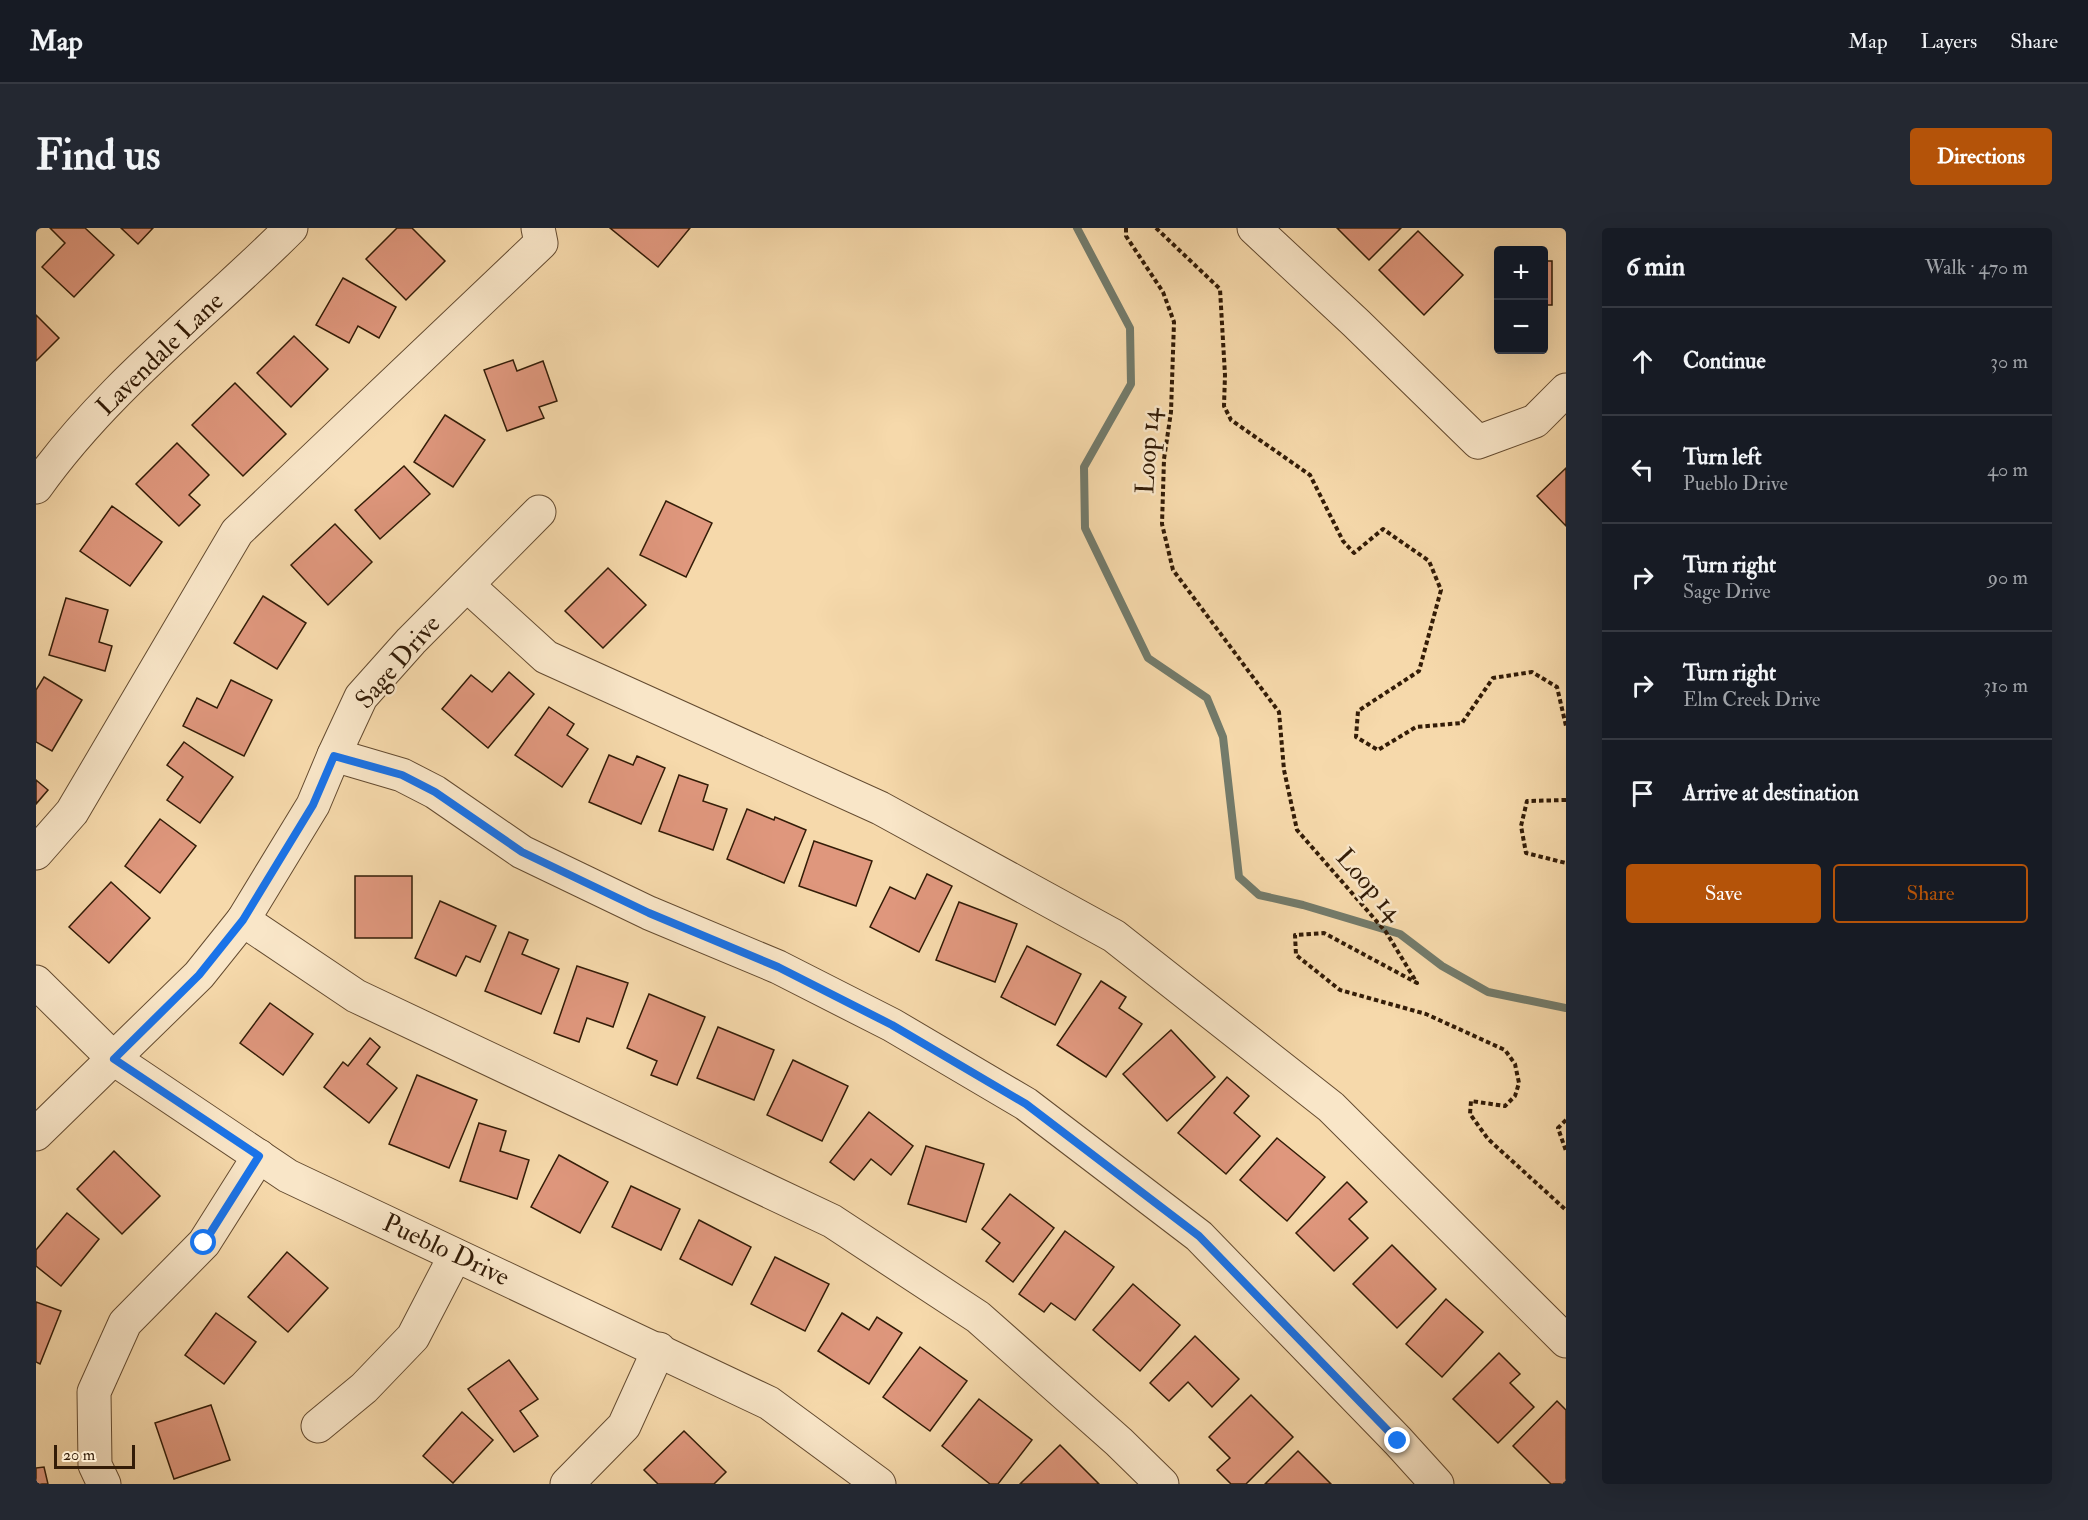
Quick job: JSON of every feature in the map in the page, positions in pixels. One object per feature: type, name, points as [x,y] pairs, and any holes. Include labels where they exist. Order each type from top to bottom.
[{"type":"street","points":[[36,853],[72,812],[237,532],[541,243],[538,228]]},
{"type":"street","points":[[1254,228],[1478,442],[1535,421],[1566,390]]},
{"type":"street","name":"Lavendale Lane","points":[[36,487],[56,459],[126,384],[288,229]]},
{"type":"street","name":"Sage Drive","points":[[36,1134],[199,975],[243,920],[313,805],[361,697],[411,641],[539,512]]},
{"type":"street","points":[[467,585],[546,657],[880,808],[1114,936],[1331,1107],[1566,1341]]},
{"type":"street","points":[[334,756],[402,775],[435,792],[522,852],[649,913],[789,972],[892,1025],[1026,1104],[1199,1236],[1437,1484]]},
{"type":"street","points":[[243,920],[356,996],[832,1221],[978,1317],[1119,1442],[1162,1484]]},
{"type":"street","name":"Pueblo Drive","points":[[36,982],[114,1059],[288,1176],[455,1256],[659,1349],[769,1403],[858,1479]]},
{"type":"street","points":[[104,1484],[95,1465],[94,1392],[125,1323],[204,1243],[259,1156]]},
{"type":"street","points":[[318,1426],[364,1388],[414,1337],[455,1256]]},
{"type":"street","points":[[567,1484],[624,1426],[659,1349]]},
{"type":"path","name":"Loop 14","points":[[1126,228],[1126,236],[1163,292],[1174,322],[1171,412],[1164,459],[1162,524],[1173,570],[1279,712],[1284,770],[1296,830],[1386,932],[1417,983],[1324,933],[1295,935],[1296,955],[1340,990],[1426,1014],[1505,1050],[1515,1064],[1519,1083],[1515,1096],[1506,1106],[1471,1101],[1470,1114],[1488,1139],[1566,1210]]},
{"type":"path","points":[[1156,228],[1220,289],[1225,375],[1224,406],[1231,420],[1310,475],[1343,541],[1354,553],[1383,529],[1429,561],[1441,590],[1419,671],[1358,711],[1356,736],[1378,750],[1416,727],[1462,723],[1492,678],[1532,672],[1557,687],[1566,726]]},
{"type":"path","points":[[1566,800],[1527,801],[1521,826],[1526,853],[1566,863]]},
{"type":"path","points":[[1566,1120],[1558,1128],[1566,1151]]},
{"type":"building","points":[[50,228],[85,228],[114,255],[74,297],[42,267],[65,243]]},
{"type":"building","points":[[121,228],[153,228],[138,244]]},
{"type":"building","points":[[397,228],[412,228],[445,261],[406,300],[366,259]]},
{"type":"building","points":[[610,228],[690,228],[658,267]]},
{"type":"building","points":[[1337,228],[1401,228],[1369,260]]},
{"type":"building","points":[[1418,231],[1463,275],[1424,315],[1379,270]]},
{"type":"building","points":[[1548,261],[1552,261],[1552,305],[1548,305]]},
{"type":"building","points":[[343,278],[396,307],[379,338],[358,326],[349,343],[316,325]]},
{"type":"building","points":[[36,315],[59,338],[36,361]]},
{"type":"building","points":[[294,336],[328,369],[291,407],[257,373]]},
{"type":"building","points":[[513,360],[517,371],[543,361],[557,401],[539,407],[544,418],[507,431],[484,370]]},
{"type":"building","points":[[235,383],[286,434],[243,476],[192,425]]},
{"type":"building","points":[[445,415],[485,440],[453,487],[414,462]]},
{"type":"building","points":[[177,443],[209,475],[189,495],[200,505],[179,526],[136,484]]},
{"type":"building","points":[[404,466],[430,494],[380,539],[355,510]]},
{"type":"building","points":[[1566,468],[1566,526],[1537,496]]},
{"type":"building","points":[[666,501],[712,523],[686,577],[640,555]]},
{"type":"building","points":[[112,506],[162,542],[130,586],[80,551]]},
{"type":"building","points":[[335,524],[372,562],[328,605],[291,565]]},
{"type":"building","points":[[608,568],[646,605],[603,648],[565,611]]},
{"type":"building","points":[[263,596],[306,623],[277,669],[234,643]]},
{"type":"building","points":[[66,598],[108,610],[99,642],[112,646],[105,671],[49,655]]},
{"type":"building","points":[[509,672],[534,694],[488,748],[442,709],[471,675],[492,692]]},
{"type":"building","points":[[44,677],[82,700],[52,751],[36,742],[36,690]]},
{"type":"building","points":[[231,680],[272,700],[244,756],[183,726],[197,698],[217,708]]},
{"type":"building","points":[[549,707],[574,724],[567,735],[588,749],[562,787],[515,755]]},
{"type":"building","points":[[184,742],[233,777],[200,823],[167,800],[183,777],[167,765]]},
{"type":"building","points":[[609,755],[633,765],[637,756],[665,768],[641,824],[589,802]]},
{"type":"building","points":[[679,775],[708,785],[703,801],[727,809],[713,850],[659,831]]},
{"type":"building","points":[[36,780],[48,790],[36,804]]},
{"type":"building","points":[[747,809],[774,820],[775,817],[806,830],[784,883],[727,859]]},
{"type":"building","points":[[160,819],[196,846],[160,893],[125,866]]},
{"type":"building","points":[[814,841],[872,861],[856,906],[799,886]]},
{"type":"building","points":[[927,874],[952,886],[919,952],[870,927],[890,887],[915,899]]},
{"type":"building","points":[[355,876],[412,876],[412,938],[355,938]]},
{"type":"building","points":[[111,882],[150,918],[109,963],[69,927]]},
{"type":"building","points":[[440,901],[496,926],[480,962],[466,956],[456,976],[415,958]]},
{"type":"building","points":[[959,902],[1017,924],[995,982],[936,960]]},
{"type":"building","points":[[509,932],[528,940],[522,954],[559,969],[541,1014],[485,991]]},
{"type":"building","points":[[1027,946],[1081,974],[1055,1025],[1001,997]]},
{"type":"building","points":[[577,966],[628,983],[613,1027],[587,1018],[579,1042],[554,1033]]},
{"type":"building","points":[[1101,981],[1126,997],[1119,1008],[1142,1024],[1106,1077],[1057,1045]]},
{"type":"building","points":[[649,994],[705,1017],[677,1085],[651,1075],[657,1061],[627,1048]]},
{"type":"building","points":[[270,1003],[313,1034],[283,1075],[240,1043]]},
{"type":"building","points":[[718,1027],[774,1050],[754,1100],[697,1078]]},
{"type":"building","points":[[1171,1030],[1215,1077],[1167,1121],[1123,1074]]},
{"type":"building","points":[[370,1038],[380,1047],[367,1064],[397,1088],[369,1123],[324,1087],[343,1062],[348,1066]]},
{"type":"building","points":[[793,1060],[848,1086],[822,1141],[767,1115]]},
{"type":"building","points":[[417,1075],[477,1100],[449,1168],[389,1144]]},
{"type":"building","points":[[1227,1077],[1249,1096],[1234,1113],[1260,1136],[1226,1174],[1178,1133]]},
{"type":"building","points":[[869,1112],[913,1146],[891,1175],[871,1159],[854,1180],[830,1162]]},
{"type":"building","points":[[479,1123],[506,1131],[500,1151],[529,1160],[517,1199],[460,1181]]},
{"type":"building","points":[[1277,1138],[1325,1177],[1287,1221],[1240,1180]]},
{"type":"building","points":[[926,1146],[984,1164],[966,1222],[908,1204]]},
{"type":"building","points":[[114,1151],[160,1196],[122,1234],[77,1189]]},
{"type":"building","points":[[559,1155],[608,1182],[580,1233],[531,1207]]},
{"type":"building","points":[[1347,1182],[1367,1202],[1349,1219],[1368,1238],[1334,1271],[1296,1233]]},
{"type":"building","points":[[631,1186],[680,1209],[661,1250],[612,1227]]},
{"type":"building","points":[[1010,1194],[1054,1228],[1013,1282],[986,1261],[1000,1243],[982,1229]]},
{"type":"building","points":[[67,1213],[99,1239],[61,1286],[36,1266],[36,1250]]},
{"type":"building","points":[[699,1220],[751,1247],[732,1285],[680,1259]]},
{"type":"building","points":[[1065,1231],[1114,1267],[1075,1320],[1051,1303],[1044,1312],[1019,1294]]},
{"type":"building","points":[[1392,1245],[1436,1289],[1397,1328],[1353,1284]]},
{"type":"building","points":[[287,1252],[328,1288],[288,1332],[248,1297]]},
{"type":"building","points":[[775,1257],[829,1284],[805,1331],[751,1304]]},
{"type":"building","points":[[1133,1284],[1180,1325],[1140,1371],[1093,1330]]},
{"type":"building","points":[[1446,1299],[1483,1332],[1442,1377],[1406,1344]]},
{"type":"building","points":[[36,1302],[61,1311],[40,1364],[36,1362]]},
{"type":"building","points":[[216,1313],[256,1342],[224,1384],[185,1355]]},
{"type":"building","points":[[842,1313],[869,1330],[877,1317],[902,1333],[869,1384],[818,1351]]},
{"type":"building","points":[[1195,1336],[1239,1379],[1212,1407],[1188,1382],[1169,1401],[1150,1383]]},
{"type":"building","points":[[920,1347],[967,1381],[930,1431],[883,1397]]},
{"type":"building","points":[[1499,1353],[1520,1374],[1510,1383],[1534,1407],[1498,1443],[1453,1399]]},
{"type":"building","points":[[509,1360],[538,1399],[520,1411],[538,1436],[514,1452],[468,1389]]},
{"type":"building","points":[[1251,1395],[1293,1437],[1246,1484],[1231,1484],[1217,1470],[1230,1458],[1209,1437]]},
{"type":"building","points":[[979,1399],[1032,1440],[998,1484],[990,1484],[942,1446]]},
{"type":"building","points":[[1557,1401],[1566,1410],[1566,1481],[1563,1484],[1551,1484],[1513,1446]]},
{"type":"building","points":[[211,1405],[230,1460],[174,1479],[155,1423]]},
{"type":"building","points":[[462,1412],[493,1440],[453,1483],[423,1456]]},
{"type":"building","points":[[684,1431],[726,1472],[714,1484],[658,1484],[644,1470]]},
{"type":"building","points":[[1060,1445],[1099,1484],[1020,1484]]},
{"type":"building","points":[[1298,1451],[1331,1484],[1265,1484]]},
{"type":"building","points":[[44,1467],[48,1484],[36,1484],[36,1468]]},
{"type":"waterway","points":[[1077,228],[1130,328],[1131,384],[1084,467],[1085,528],[1148,658],[1207,698],[1223,737],[1239,877],[1259,895],[1303,905],[1400,934],[1442,966],[1488,992],[1566,1008]]},
{"type":"route","points":[[204,1243],[259,1156],[114,1059],[199,975],[243,920],[313,805],[334,756],[402,775],[435,792],[522,852],[649,913],[778,967],[892,1025],[1026,1104],[1199,1236],[1398,1441]]}]
